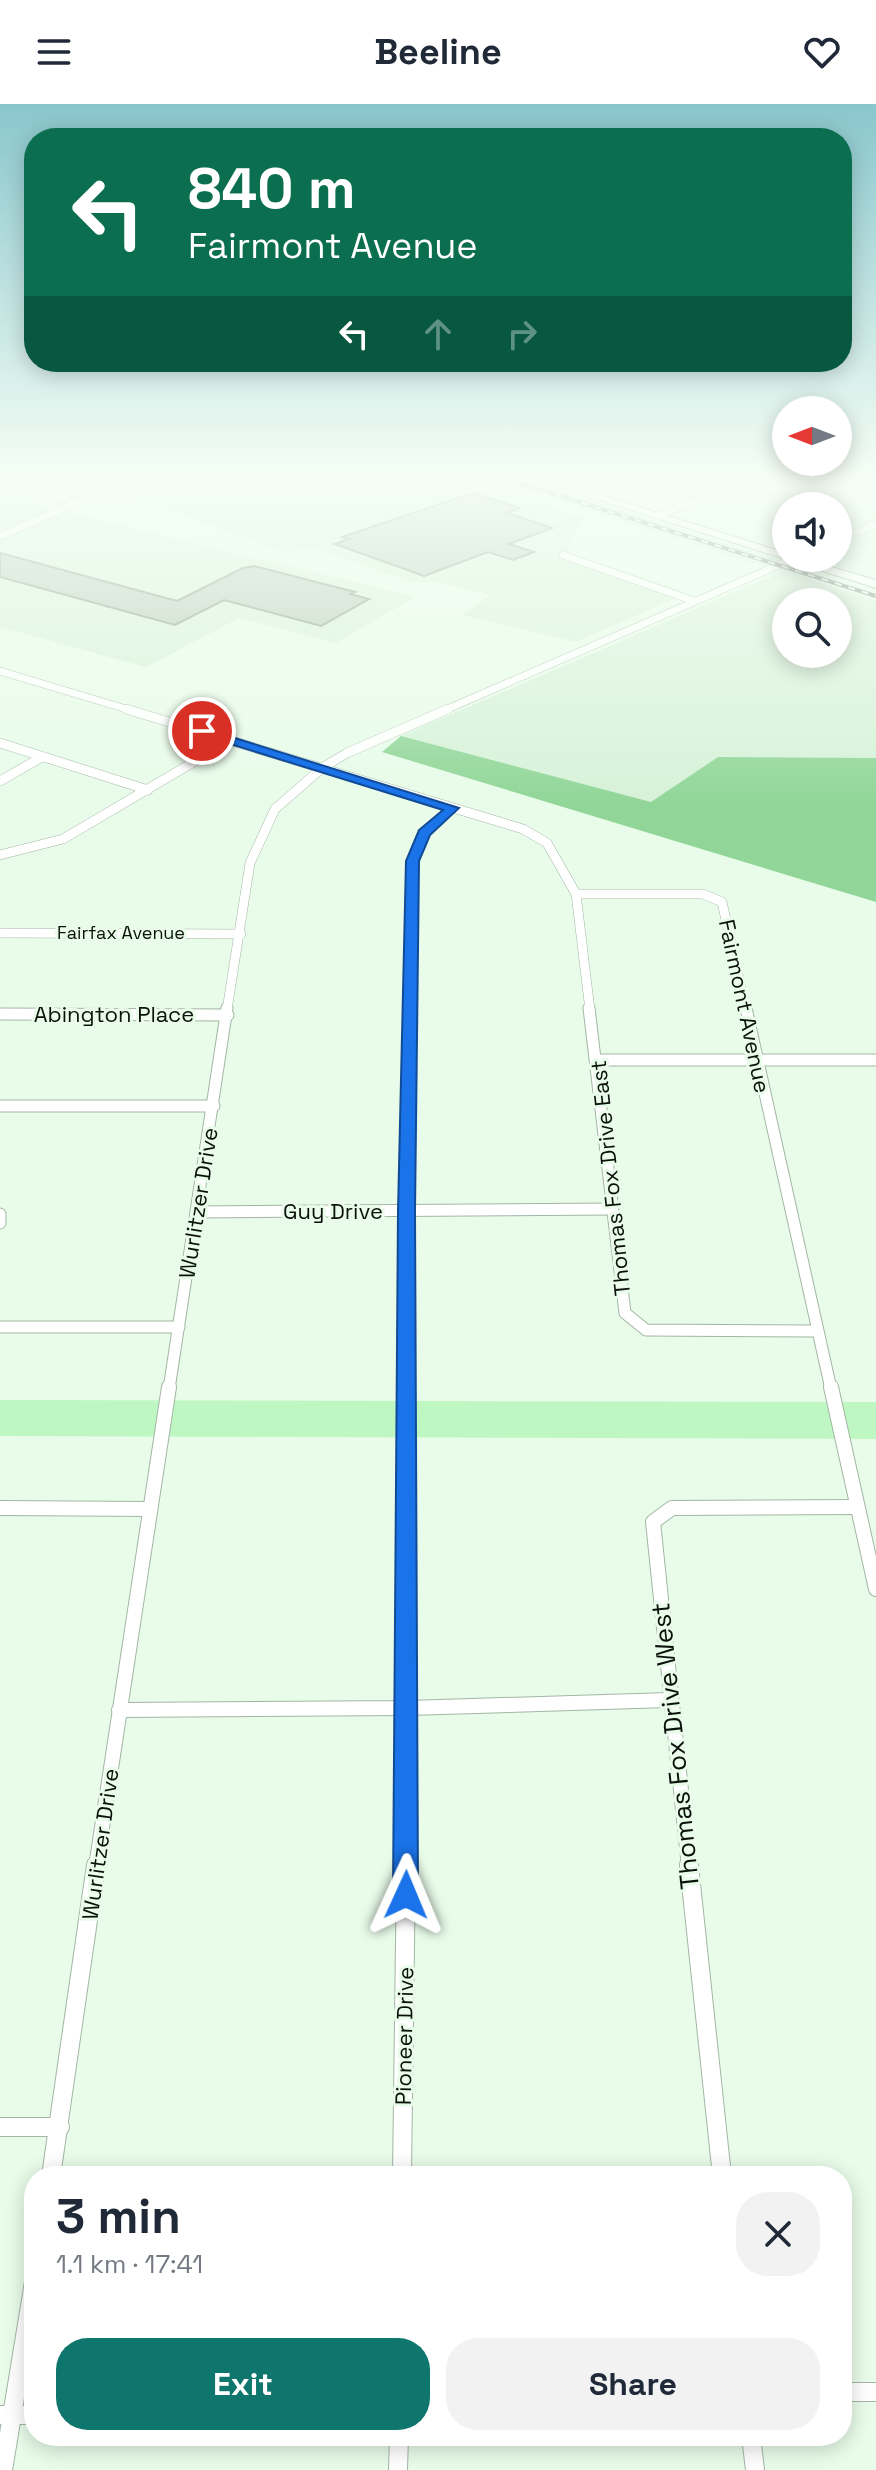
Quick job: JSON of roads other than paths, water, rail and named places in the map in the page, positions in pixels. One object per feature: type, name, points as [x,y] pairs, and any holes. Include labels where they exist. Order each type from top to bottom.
[{"type":"street","points":[[644,583],[694,601]]},
{"type":"street","name":"Wurlitzer Drive","points":[[53,2166],[119,1710],[250,863],[275,809],[322,768],[374,739],[734,583]]},
{"type":"street","points":[[0,671],[523,829],[547,843],[576,894]]},
{"type":"street","points":[[0,855],[63,839],[231,740]]},
{"type":"street","points":[[0,743],[148,790]]},
{"type":"street","points":[[0,781],[42,757]]},
{"type":"street","name":"Pioneer Drive","points":[[402,2166],[408,1708],[407,1211],[412,861],[424,833],[452,808]]},
{"type":"street","name":"Thomas Fox Drive East","points":[[576,894],[625,1313],[646,1330],[816,1331]]},
{"type":"street","name":"Fairmont Avenue","points":[[576,894],[703,894],[722,902],[876,1589]]},
{"type":"street","name":"Fairfax Avenue","points":[[0,933],[241,934]]},
{"type":"street","name":"Abington Place","points":[[0,1014],[228,1015]]},
{"type":"street","points":[[596,1060],[876,1060]]},
{"type":"street","points":[[0,1106],[214,1106]]},
{"type":"street","name":"Guy Drive","points":[[197,1212],[612,1209]]},
{"type":"street","points":[[0,1214],[0,1223]]},
{"type":"street","points":[[0,1327],[179,1327]]},
{"type":"street","name":"Thomas Fox Drive West","points":[[721,2166],[669,1700],[653,1522],[672,1508],[857,1507]]},
{"type":"street","points":[[0,1508],[150,1509]]},
{"type":"street","points":[[119,1710],[408,1708],[669,1700]]},
{"type":"street","points":[[0,2127],[60,2127]]},
{"type":"street","points":[[3,2470],[6,2415],[24,2330]]},
{"type":"street","points":[[852,2392],[876,2392]]},
{"type":"street","points":[[398,2470],[399,2446]]},
{"type":"street","points":[[752,2446],[755,2470]]},
{"type":"railway","points":[[836,583],[876,596]]}]
